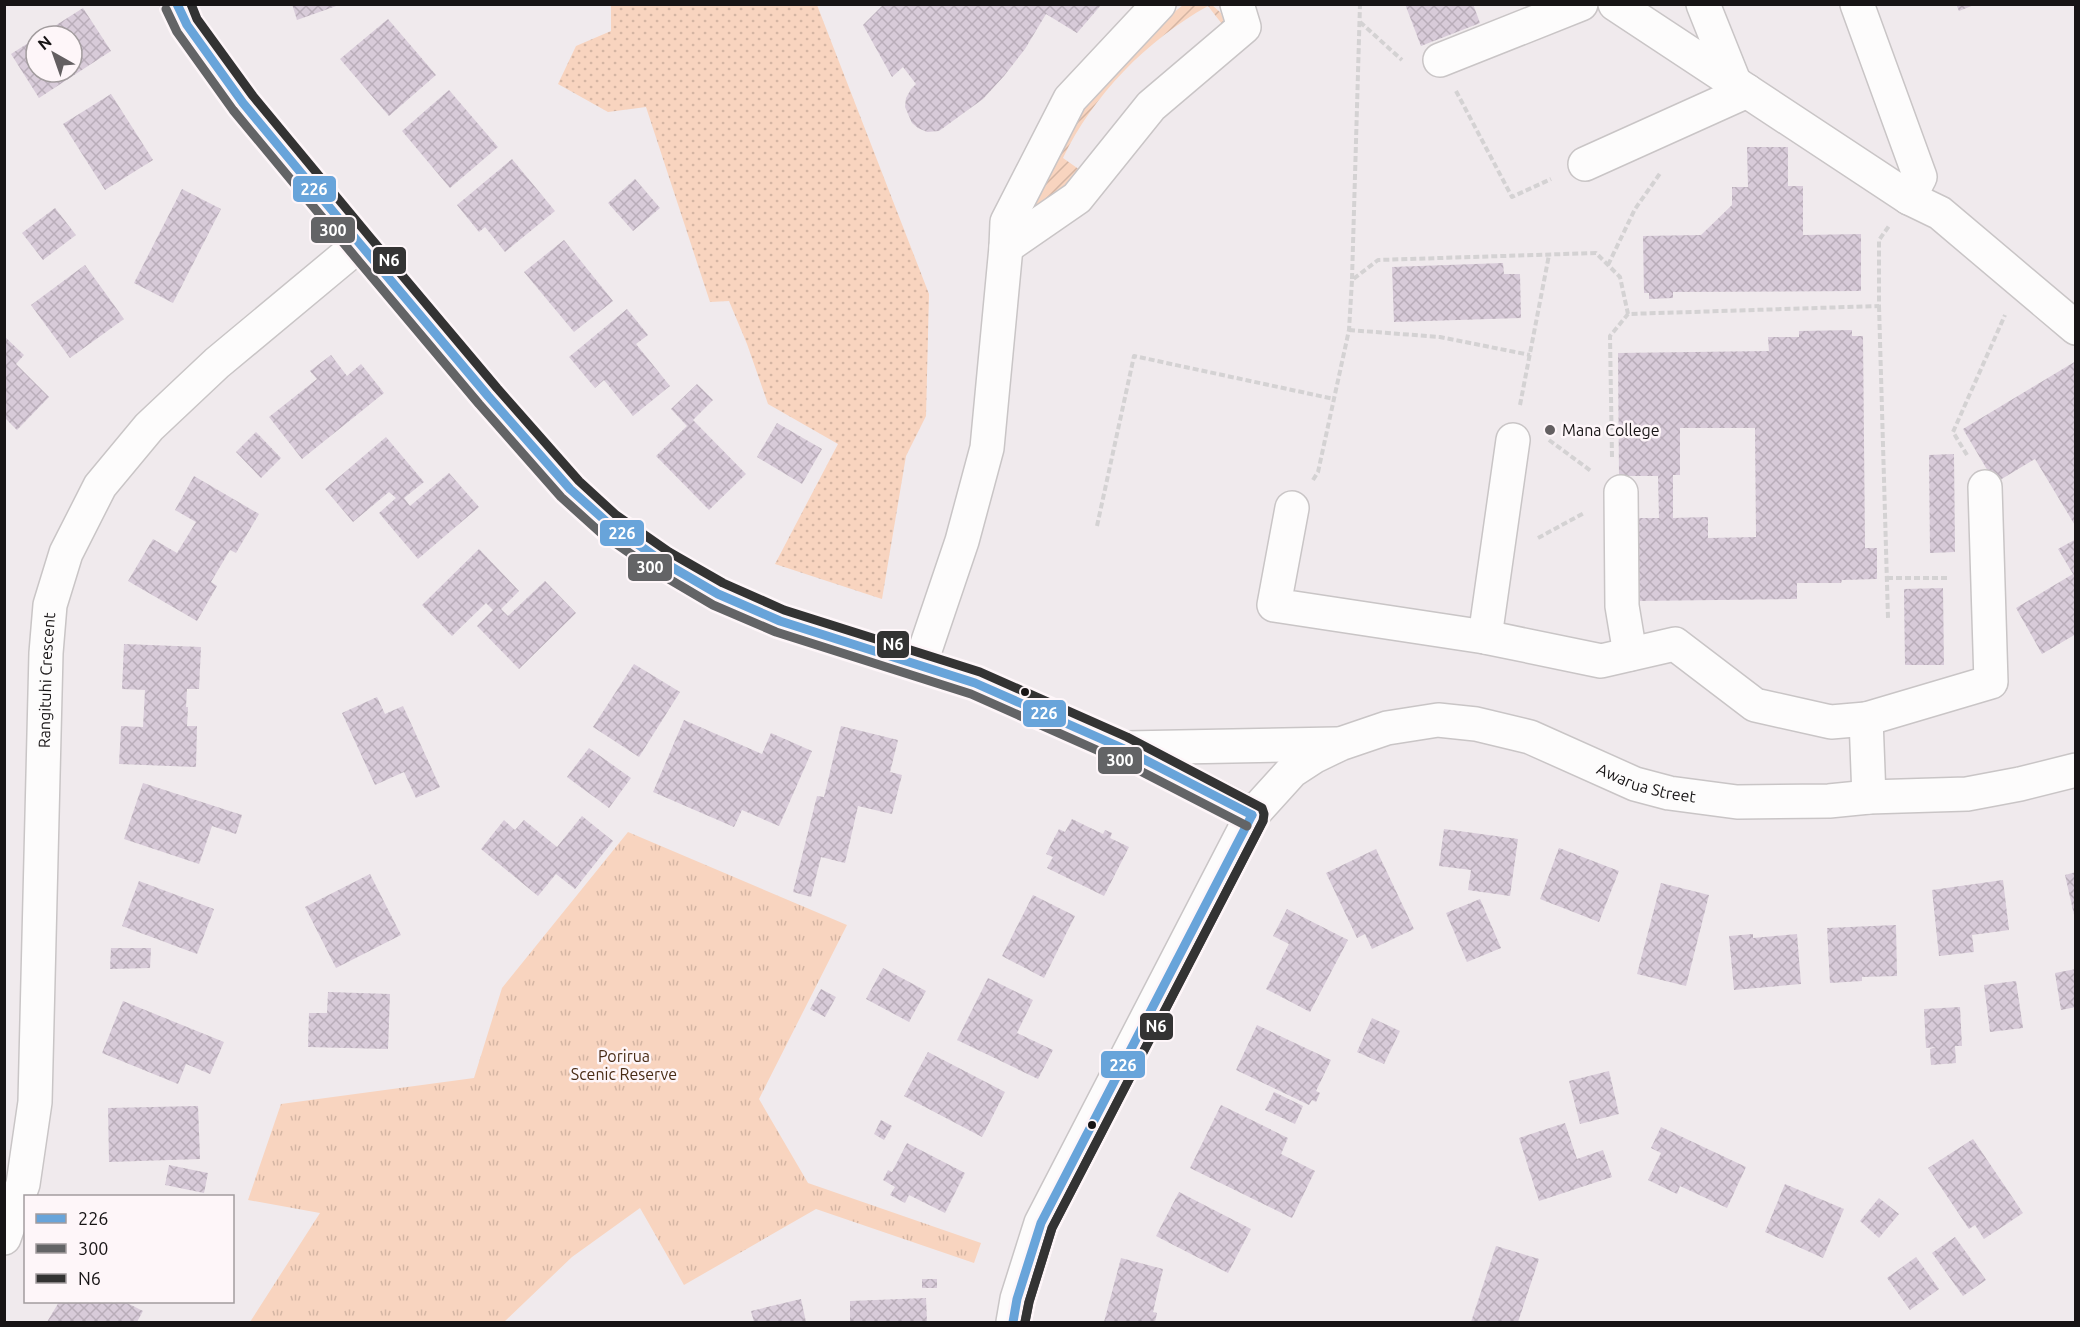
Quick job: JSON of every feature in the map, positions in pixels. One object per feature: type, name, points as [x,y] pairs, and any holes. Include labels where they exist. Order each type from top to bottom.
[{"type":"street","points":[[177,4],[188,25],[243,103],[360,244],[562,480],[609,524],[663,562],[718,594],[780,621],[975,683],[1122,748],[1252,815]]},
{"type":"street","points":[[920,665],[962,541],[987,448],[1007,222],[1070,99],[1159,4]]},
{"type":"street","points":[[1006,247],[1077,198],[1151,106],[1244,27],[1237,4]]},
{"type":"street","points":[[1440,60],[1581,4]]},
{"type":"street","points":[[1615,4],[1909,198],[1940,213],[2076,328]]},
{"type":"street","points":[[1703,4],[1741,88]]},
{"type":"street","points":[[1857,4],[1920,177],[1909,198]]},
{"type":"street","points":[[1585,164],[1656,132],[1741,88]]},
{"type":"street","name":"Rangituhi Crescent","points":[[4,1238],[23,1184],[35,1102],[46,653],[50,605],[66,553],[100,486],[149,427],[217,363],[360,244]]},
{"type":"street","points":[[1485,637],[1513,440]]},
{"type":"street","points":[[1292,508],[1274,604],[1485,637],[1602,661],[1675,644],[1755,705],[1832,722],[1866,719],[1991,682],[1985,487]]},
{"type":"street","points":[[1621,492],[1622,606],[1630,654]]},
{"type":"street","points":[[1866,719],[1869,797]]},
{"type":"street","name":"Awarua Street","points":[[1013,1323],[1017,1299],[1041,1223],[1252,815],[1292,771],[1315,756],[1340,744],[1388,728],[1438,720],[1476,724],[1530,737],[1625,780],[1669,793],[1737,802],[1829,801],[1869,797],[1967,794],[2076,770]]},
{"type":"street","points":[[1122,748],[1340,744]]},
{"type":"path","points":[[1292,508],[1318,472],[1349,330],[1360,4]]},
{"type":"path","points":[[1359,22],[1418,74],[1440,60],[1512,197],[1585,164]]},
{"type":"path","points":[[1608,265],[1635,209],[1669,162],[1656,132]]},
{"type":"path","points":[[1888,618],[1879,240],[1909,198]]},
{"type":"path","points":[[1352,280],[1378,260],[1596,253],[1620,277],[1628,314]]},
{"type":"path","points":[[1513,440],[1549,255]]},
{"type":"path","points":[[1985,487],[1953,432],[2020,281]]},
{"type":"path","points":[[1621,492],[1612,473],[1610,336],[1628,314],[1879,306]]},
{"type":"path","points":[[1349,330],[1440,337],[1530,355]]},
{"type":"path","points":[[1097,526],[1134,356],[1334,399]]},
{"type":"path","points":[[1546,438],[1621,492]]},
{"type":"path","points":[[1496,562],[1621,492]]},
{"type":"path","points":[[1887,578],[1944,578]]},
{"type":"green space","points":[[611,5],[817,5],[929,294],[926,416],[906,456],[882,599],[775,564],[838,444],[768,404],[729,301],[710,302],[646,107],[608,112],[558,84],[576,46],[611,31]]},
{"type":"green space","points":[[1183,5],[1212,5],[1221,13],[1224,22],[1222,24],[1208,6],[1164,35],[1124,71],[1090,112],[1063,158],[1080,170],[1082,176],[1032,215],[1031,193],[1068,124],[1152,30]]},
{"type":"green space","name":"Porirua Scenic Reserve","points":[[628,832],[847,925],[759,1099],[808,1183],[981,1243],[974,1263],[816,1209],[684,1285],[640,1208],[572,1257],[504,1322],[250,1322],[320,1213],[248,1200],[281,1104],[474,1078],[502,988]]},
{"type":"building","points":[[292,4],[339,4],[339,5],[297,20]]},
{"type":"building","points":[[884,4],[1102,4],[1077,33],[1046,14],[1025,49],[983,99],[939,131],[927,132],[912,123],[905,107],[906,98],[916,84],[903,67],[892,77],[863,25]]},
{"type":"building","points":[[1405,4],[1473,4],[1480,23],[1421,46]]},
{"type":"building","points":[[1956,4],[1974,4],[1974,5],[1959,11]]},
{"type":"building","points":[[83,8],[111,51],[84,69],[84,24],[58,24]]},
{"type":"building","points":[[388,19],[436,75],[389,116],[340,59]]},
{"type":"building","points":[[24,46],[24,74],[11,54]]},
{"type":"building","points":[[30,84],[60,84],[39,98]]},
{"type":"building","points":[[449,90],[498,147],[450,188],[402,131]]},
{"type":"building","points":[[111,94],[153,160],[105,190],[63,124]]},
{"type":"building","points":[[1747,147],[1788,147],[1788,186],[1803,186],[1803,235],[1861,234],[1861,291],[1673,292],[1673,298],[1649,299],[1649,293],[1644,293],[1643,236],[1701,235],[1732,205],[1732,187],[1748,187]]},
{"type":"building","points":[[512,159],[555,211],[505,252],[485,227],[479,232],[457,205]]},
{"type":"building","points":[[635,179],[660,208],[633,231],[608,203]]},
{"type":"building","points":[[182,189],[221,209],[173,303],[134,283]]},
{"type":"building","points":[[55,208],[76,235],[43,260],[22,233]]},
{"type":"building","points":[[564,240],[613,301],[574,332],[524,272]]},
{"type":"building","points":[[1503,263],[1504,274],[1520,274],[1521,318],[1394,322],[1392,267]]},
{"type":"building","points":[[85,265],[124,319],[70,358],[31,305]]},
{"type":"building","points":[[627,309],[648,335],[636,344],[670,386],[633,416],[604,380],[595,388],[569,357]]},
{"type":"building","points":[[1852,330],[1852,336],[1863,336],[1865,548],[1877,548],[1877,579],[1842,580],[1841,583],[1797,583],[1797,599],[1636,601],[1635,518],[1659,518],[1658,476],[1619,476],[1618,353],[1769,351],[1768,337],[1799,337],[1799,331]],"holes":[[[1680,428],[1755,428],[1756,537],[1708,538],[1708,517],[1673,518],[1673,475],[1680,475]]]},
{"type":"building","points":[[4,336],[24,355],[16,364],[49,397],[17,430],[4,417]]},
{"type":"building","points":[[331,355],[347,376],[361,364],[384,393],[302,459],[269,417],[317,379],[310,371]]},
{"type":"building","points":[[2076,361],[2076,527],[2035,459],[1995,483],[1963,429]]},
{"type":"building","points":[[697,384],[713,400],[693,420],[746,474],[709,510],[656,456],[687,426],[671,409]]},
{"type":"building","points":[[777,423],[822,449],[802,484],[757,457]]},
{"type":"building","points":[[256,432],[281,458],[261,478],[236,452]]},
{"type":"building","points":[[386,437],[424,482],[404,498],[410,506],[449,473],[479,507],[418,559],[379,513],[396,498],[389,492],[353,522],[325,489]]},
{"type":"building","points":[[1954,454],[1955,552],[1930,553],[1929,455]]},
{"type":"building","points":[[194,476],[259,514],[236,553],[230,550],[211,582],[217,586],[197,621],[128,581],[153,539],[177,553],[196,522],[175,510]]},
{"type":"building","points":[[2076,539],[2076,634],[2042,654],[2016,608],[2073,574],[2058,549]]},
{"type":"building","points":[[479,549],[519,591],[501,609],[508,616],[545,581],[576,613],[519,669],[477,626],[493,610],[486,603],[452,636],[422,605]]},
{"type":"building","points":[[1943,588],[1944,665],[1905,665],[1904,589]]},
{"type":"building","points":[[124,644],[201,647],[199,689],[187,689],[186,707],[188,707],[187,726],[197,726],[196,767],[119,764],[121,726],[143,727],[145,690],[122,689]]},
{"type":"building","points":[[634,664],[680,692],[639,757],[593,727]]},
{"type":"building","points":[[377,697],[385,714],[403,706],[440,787],[416,798],[404,772],[375,785],[342,713]]},
{"type":"building","points":[[684,720],[762,754],[771,733],[812,751],[779,826],[742,810],[734,827],[653,792]]},
{"type":"building","points":[[841,726],[898,740],[890,772],[902,775],[892,814],[858,806],[845,863],[821,857],[811,897],[793,892],[817,796],[824,797]]},
{"type":"building","points":[[589,748],[631,778],[609,808],[567,777]]},
{"type":"building","points":[[143,783],[242,815],[236,834],[212,826],[199,864],[124,839]]},
{"type":"building","points":[[582,816],[613,841],[575,889],[556,874],[538,896],[481,849],[504,820],[515,830],[524,820],[557,847]]},
{"type":"building","points":[[1072,819],[1103,834],[1105,830],[1112,833],[1110,838],[1129,847],[1104,896],[1047,868],[1053,857],[1046,854],[1059,829],[1065,832]]},
{"type":"building","points":[[1444,829],[1518,839],[1510,896],[1468,890],[1471,870],[1439,866]]},
{"type":"building","points":[[1559,848],[1619,871],[1599,922],[1540,899]]},
{"type":"building","points":[[1376,849],[1414,929],[1372,949],[1365,934],[1357,938],[1326,873]]},
{"type":"building","points":[[2076,872],[2076,918],[2075,919],[2065,875]]},
{"type":"building","points":[[370,874],[401,935],[336,968],[305,907]]},
{"type":"building","points":[[2003,880],[2009,930],[1972,935],[1974,952],[1939,956],[1932,890]]},
{"type":"building","points":[[139,881],[214,909],[197,954],[122,926]]},
{"type":"building","points":[[1661,883],[1709,895],[1686,986],[1637,974]]},
{"type":"building","points":[[1033,895],[1075,916],[1044,978],[1002,956]]},
{"type":"building","points":[[1480,899],[1501,948],[1467,962],[1446,913]]},
{"type":"building","points":[[1287,909],[1348,940],[1310,1012],[1266,989],[1289,944],[1273,936]]},
{"type":"building","points":[[1896,925],[1897,976],[1862,977],[1862,981],[1830,983],[1827,928]]},
{"type":"building","points":[[1753,934],[1753,938],[1797,934],[1801,984],[1734,990],[1729,936]]},
{"type":"building","points":[[111,948],[151,948],[150,968],[110,969]]},
{"type":"building","points":[[883,968],[926,991],[909,1022],[866,999]]},
{"type":"building","points":[[2076,969],[2076,1007],[2061,1010],[2055,973]]},
{"type":"building","points":[[988,978],[1033,1000],[1017,1033],[1053,1050],[1038,1079],[957,1040]]},
{"type":"building","points":[[2016,981],[2023,1028],[1990,1032],[1984,985]]},
{"type":"building","points":[[821,989],[836,997],[825,1017],[810,1009]]},
{"type":"building","points":[[328,992],[390,994],[388,1049],[308,1047],[309,1013],[327,1013]]},
{"type":"building","points":[[123,1001],[224,1042],[210,1074],[186,1064],[178,1084],[102,1053]]},
{"type":"building","points":[[1960,1007],[1962,1046],[1955,1046],[1956,1063],[1931,1065],[1930,1049],[1936,1047],[1926,1048],[1924,1009]]},
{"type":"building","points":[[1372,1018],[1400,1031],[1384,1064],[1357,1052]]},
{"type":"building","points":[[1257,1025],[1331,1060],[1316,1091],[1320,1093],[1316,1102],[1312,1100],[1309,1105],[1236,1070]]},
{"type":"building","points":[[928,1052],[1005,1092],[982,1137],[904,1096]]},
{"type":"building","points":[[1609,1071],[1619,1114],[1580,1124],[1569,1081]]},
{"type":"building","points":[[1274,1092],[1303,1106],[1295,1124],[1265,1110]]},
{"type":"building","points":[[1221,1105],[1288,1138],[1281,1154],[1315,1171],[1292,1218],[1190,1168]]},
{"type":"building","points":[[198,1106],[200,1159],[109,1162],[108,1108]]},
{"type":"building","points":[[881,1120],[892,1126],[884,1140],[874,1134]]},
{"type":"building","points":[[1565,1123],[1577,1159],[1603,1150],[1612,1177],[1539,1201],[1519,1138]]},
{"type":"building","points":[[1661,1127],[1746,1167],[1727,1208],[1680,1186],[1677,1194],[1648,1180],[1661,1153],[1651,1148]]},
{"type":"building","points":[[1973,1139],[2023,1213],[1984,1239],[1975,1225],[1969,1229],[1928,1168]]},
{"type":"building","points":[[907,1143],[965,1173],[945,1213],[909,1195],[905,1203],[890,1195],[895,1187],[883,1180],[888,1170],[892,1172]]},
{"type":"building","points":[[169,1165],[208,1173],[204,1193],[165,1185]]},
{"type":"building","points":[[1785,1184],[1844,1209],[1823,1258],[1765,1232]]},
{"type":"building","points":[[1179,1192],[1251,1229],[1228,1273],[1156,1236]]},
{"type":"building","points":[[1879,1198],[1899,1214],[1879,1238],[1860,1221]]},
{"type":"building","points":[[1955,1237],[1986,1280],[1963,1296],[1932,1253]]},
{"type":"building","points":[[1496,1246],[1539,1259],[1518,1322],[1471,1322]]},
{"type":"building","points":[[1916,1257],[1939,1289],[1910,1310],[1887,1278]]},
{"type":"building","points":[[1121,1258],[1163,1269],[1153,1312],[1157,1313],[1155,1322],[1104,1322]]},
{"type":"building","points":[[922,1279],[937,1279],[937,1288],[922,1288]]},
{"type":"building","points":[[926,1298],[927,1322],[850,1322],[850,1301]]},
{"type":"building","points":[[801,1299],[806,1322],[754,1322],[751,1311]]},
{"type":"building","points":[[58,1303],[127,1303],[143,1311],[137,1322],[47,1322]]},
{"type":"transit line","name":"226","points":[[177,4],[187,25],[243,103],[360,244],[570,489],[609,524],[663,562],[718,594],[780,621],[975,683],[1122,748],[1252,815]]},
{"type":"transit line","name":"N6","points":[[191,4],[197,19],[253,96],[369,236],[579,481],[616,515],[669,552],[723,583],[784,610],[980,672],[1127,737],[1262,808],[1263,821],[1052,1228],[1025,1322]]},
{"type":"transit line","name":"300","points":[[166,9],[177,32],[233,110],[479,404],[561,497],[602,534],[657,572],[713,605],[776,632],[971,694],[1117,759],[1247,826]]},
{"type":"transit line","name":"226","points":[[1013,1322],[1017,1299],[1041,1223],[1252,815]]},
{"type":"transit line","name":"300","points":[[1025,1322],[1052,1228],[1263,821]]},
{"type":"place","name":"Mana College","points":[[1550,430]]}]
